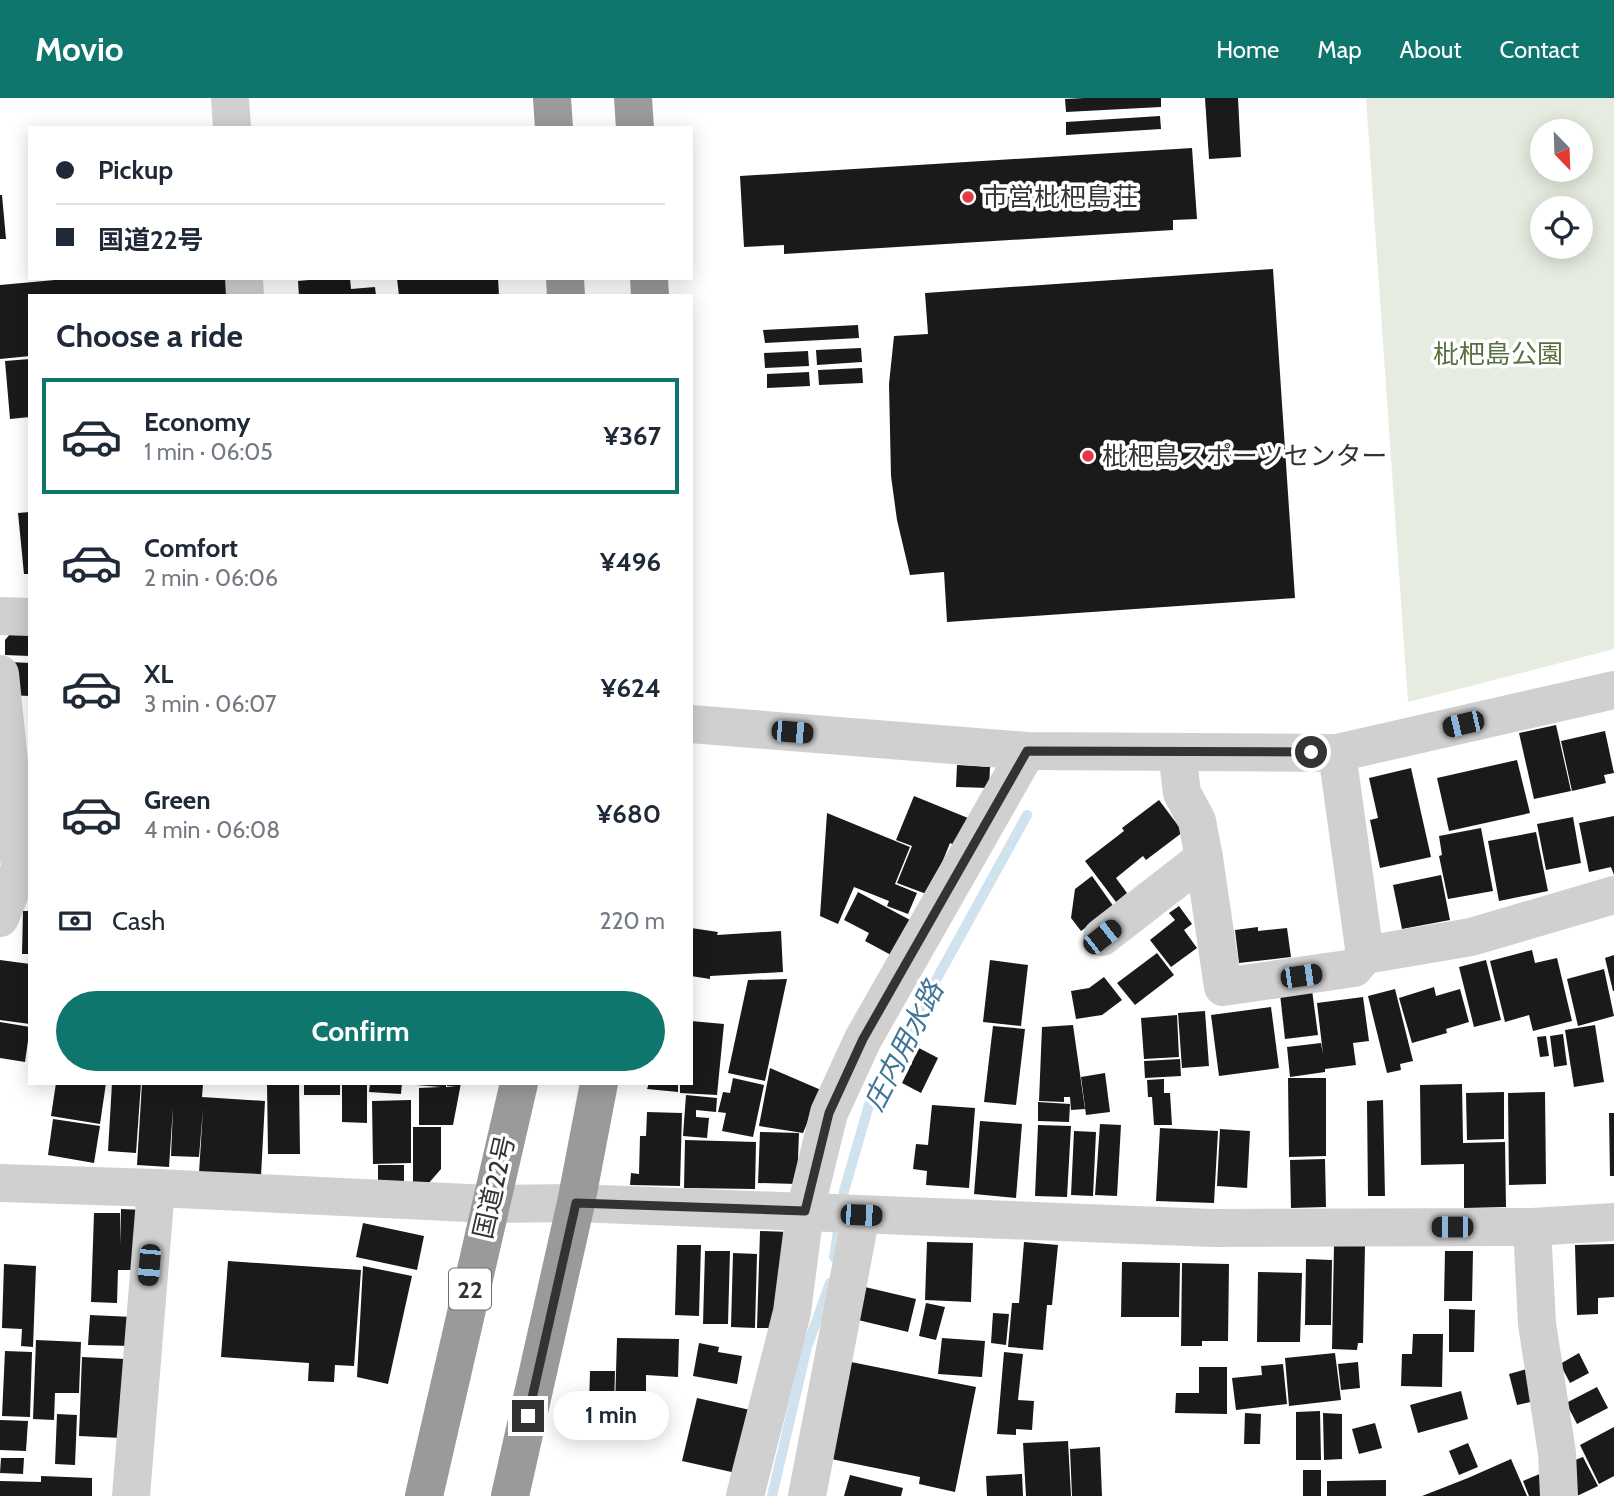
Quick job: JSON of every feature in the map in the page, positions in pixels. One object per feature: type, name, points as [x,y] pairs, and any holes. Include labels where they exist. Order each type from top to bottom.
[{"type":"highway","points":[[552,98],[554,126]]},
{"type":"highway","points":[[632,98],[635,126]]},
{"type":"highway","name":"国道22号","points":[[424,1496],[519,1085]]},
{"type":"highway","points":[[510,1496],[576,1203],[599,1085]]},
{"type":"street","points":[[230,98],[232,126]]},
{"type":"street","points":[[0,616],[28,617]]},
{"type":"street","points":[[0,674],[4,759],[25,867],[0,918]]},
{"type":"street","points":[[693,724],[1027,751],[1337,752],[1614,690]]},
{"type":"street","points":[[746,1496],[792,1312],[829,1113],[863,1039],[1027,751]]},
{"type":"street","points":[[1178,752],[1182,793],[1197,821],[1205,858],[1223,987],[1354,968],[1365,956],[1471,937],[1614,895]]},
{"type":"street","points":[[1337,752],[1365,956]]},
{"type":"street","points":[[1102,937],[1205,858]]},
{"type":"street","points":[[0,1183],[489,1204],[576,1203],[1212,1228],[1532,1227],[1614,1222]]},
{"type":"street","points":[[131,1496],[156,1188]]},
{"type":"street","points":[[807,1496],[859,1215]]},
{"type":"street","points":[[1532,1227],[1537,1324],[1557,1453],[1559,1496]]},
{"type":"green space","name":"枇杷島公園","points":[[1366,98],[1614,98],[1614,649],[1408,702]]},
{"type":"building","points":[[1161,98],[1161,107],[1066,112],[1065,99]]},
{"type":"building","points":[[1205,98],[1238,98],[1241,157],[1209,159]]},
{"type":"building","points":[[1160,116],[1161,129],[1066,135],[1066,122]]},
{"type":"building","name":"市営枇杷島荘","points":[[1192,148],[1197,219],[1173,220],[1173,230],[784,254],[784,245],[744,247],[740,176]]},
{"type":"building","points":[[2,195],[6,239],[0,239]]},
{"type":"building","name":"枇杷島スポーツセンター","points":[[1273,269],[1295,598],[947,622],[944,572],[910,575],[897,520],[891,476],[889,384],[894,336],[928,334],[925,293]]},
{"type":"building","points":[[55,280],[226,280],[227,294],[28,294],[28,356],[0,359],[0,285]]},
{"type":"building","points":[[350,280],[351,289],[375,287],[376,294],[299,294],[298,281]]},
{"type":"building","points":[[397,280],[498,280],[499,294],[399,294]]},
{"type":"building","points":[[858,325],[859,338],[765,343],[763,330]]},
{"type":"building","points":[[861,348],[862,362],[817,365],[816,350]]},
{"type":"building","points":[[808,351],[809,366],[765,368],[764,353]]},
{"type":"building","points":[[28,359],[28,417],[10,419],[5,361]]},
{"type":"building","points":[[862,368],[863,383],[819,385],[818,370]]},
{"type":"building","points":[[809,372],[810,386],[767,388],[767,374]]},
{"type":"building","points":[[28,512],[28,574],[24,574],[18,513]]},
{"type":"building","points":[[16,627],[28,628],[28,656],[5,655],[5,640]]},
{"type":"building","points":[[10,662],[28,663],[28,696],[9,695]]},
{"type":"building","points":[[1556,725],[1571,791],[1534,799],[1519,733]]},
{"type":"building","points":[[1605,731],[1614,773],[1604,775],[1606,783],[1572,791],[1561,741]]},
{"type":"building","points":[[1517,760],[1530,813],[1449,831],[1437,778]]},
{"type":"building","points":[[957,765],[990,767],[989,788],[956,787]]},
{"type":"building","points":[[1411,768],[1431,857],[1380,868],[1370,820],[1378,818],[1369,778]]},
{"type":"building","points":[[914,796],[968,818],[957,846],[950,843],[929,895],[897,883],[912,846],[896,840]]},
{"type":"building","points":[[1159,800],[1183,832],[1146,860],[1143,856],[1116,878],[1127,893],[1116,902],[1085,861]]},
{"type":"building","points":[[827,813],[910,847],[895,884],[917,893],[908,914],[887,906],[889,901],[854,887],[838,924],[820,916]]},
{"type":"building","points":[[1614,816],[1614,875],[1611,867],[1589,872],[1579,823]]},
{"type":"building","points":[[1573,817],[1581,863],[1546,870],[1537,824]]},
{"type":"building","points":[[1481,828],[1493,891],[1448,899],[1439,856],[1442,855],[1439,836]]},
{"type":"building","points":[[1536,832],[1548,891],[1499,901],[1488,841]]},
{"type":"building","points":[[1441,875],[1450,920],[1402,929],[1393,885]]},
{"type":"building","points":[[1092,876],[1114,907],[1081,931],[1071,918],[1075,889]]},
{"type":"building","points":[[858,892],[910,920],[891,955],[865,941],[869,933],[844,920]]},
{"type":"building","points":[[1179,906],[1192,924],[1184,930],[1197,948],[1171,967],[1150,940],[1175,920],[1169,913]]},
{"type":"building","points":[[23,911],[28,911],[28,954],[22,954]]},
{"type":"building","points":[[1258,927],[1258,931],[1287,928],[1291,957],[1239,963],[1235,930]]},
{"type":"building","points":[[693,928],[718,932],[717,935],[781,931],[783,972],[710,976],[710,979],[693,976]]},
{"type":"building","points":[[1532,950],[1535,963],[1557,958],[1572,1021],[1533,1031],[1529,1015],[1505,1022],[1490,961]]},
{"type":"building","points":[[1157,953],[1174,975],[1135,1005],[1117,983]]},
{"type":"building","points":[[1614,955],[1614,991],[1613,991],[1605,958]]},
{"type":"building","points":[[0,960],[28,964],[28,1024],[0,1020]]},
{"type":"building","points":[[990,960],[1028,965],[1021,1026],[983,1022]]},
{"type":"building","points":[[1486,960],[1501,1020],[1474,1027],[1459,967]]},
{"type":"building","points":[[1604,969],[1614,1016],[1578,1026],[1567,979]]},
{"type":"building","points":[[1104,977],[1122,1000],[1102,1015],[1076,1019],[1071,991],[1089,988]]},
{"type":"building","points":[[787,979],[765,1081],[728,1073],[748,980]]},
{"type":"building","points":[[1434,987],[1436,996],[1460,989],[1469,1022],[1446,1029],[1447,1033],[1412,1043],[1399,998]]},
{"type":"building","points":[[1395,989],[1413,1061],[1400,1064],[1401,1070],[1387,1073],[1368,996]]},
{"type":"building","points":[[1312,990],[1318,1035],[1285,1039],[1280,994]]},
{"type":"building","points":[[1363,997],[1369,1041],[1353,1043],[1356,1065],[1290,1077],[1287,1047],[1321,1043],[1323,1054],[1317,1003]]},
{"type":"building","points":[[1271,1007],[1279,1068],[1219,1076],[1211,1015]]},
{"type":"building","points":[[1205,1011],[1209,1066],[1182,1068],[1178,1013]]},
{"type":"building","points":[[1177,1015],[1179,1057],[1144,1059],[1141,1018]]},
{"type":"building","points":[[693,1021],[724,1024],[717,1095],[680,1093],[680,1085],[693,1085]]},
{"type":"building","points":[[0,1022],[28,1027],[25,1062],[0,1058]]},
{"type":"building","points":[[1073,1025],[1085,1109],[1071,1110],[1070,1097],[1064,1097],[1064,1102],[1039,1101],[1042,1027]]},
{"type":"building","points":[[1595,1025],[1604,1082],[1574,1087],[1565,1030]]},
{"type":"building","points":[[993,1026],[1025,1029],[1016,1105],[984,1102]]},
{"type":"building","points":[[1563,1034],[1567,1065],[1554,1067],[1550,1036]]},
{"type":"building","points":[[1546,1036],[1549,1056],[1540,1057],[1537,1037]]},
{"type":"building","points":[[919,1048],[938,1058],[921,1093],[902,1083]]},
{"type":"building","points":[[1180,1059],[1181,1076],[1145,1078],[1144,1061]]},
{"type":"building","points":[[770,1068],[821,1090],[803,1133],[759,1126]]},
{"type":"building","points":[[1105,1073],[1110,1112],[1086,1115],[1081,1077]]},
{"type":"building","points":[[733,1078],[764,1085],[753,1137],[722,1131],[726,1113],[718,1112],[723,1092],[730,1093]]},
{"type":"building","points":[[1288,1078],[1326,1078],[1326,1156],[1289,1157]]},
{"type":"building","points":[[1164,1079],[1164,1093],[1170,1093],[1172,1125],[1154,1125],[1152,1097],[1148,1097],[1147,1080]]},
{"type":"building","points":[[1462,1084],[1463,1143],[1505,1142],[1506,1207],[1464,1208],[1464,1164],[1421,1165],[1420,1085]]},
{"type":"building","points":[[56,1085],[106,1085],[100,1124],[51,1116]]},
{"type":"building","points":[[112,1085],[141,1085],[136,1153],[108,1151]]},
{"type":"building","points":[[142,1085],[203,1085],[202,1097],[265,1101],[261,1176],[199,1173],[203,1109],[199,1157],[171,1156],[173,1107],[169,1167],[137,1165]]},
{"type":"building","points":[[267,1085],[299,1085],[300,1154],[268,1154]]},
{"type":"building","points":[[304,1085],[340,1085],[340,1095],[304,1095]]},
{"type":"building","points":[[342,1085],[367,1085],[367,1123],[342,1122]]},
{"type":"building","points":[[370,1085],[402,1085],[401,1094],[369,1092]]},
{"type":"building","points":[[416,1085],[461,1085],[453,1125],[419,1125],[419,1088],[441,1087]]},
{"type":"building","points":[[648,1085],[678,1085],[678,1092],[647,1089]]},
{"type":"building","points":[[1504,1092],[1504,1139],[1467,1140],[1466,1093]]},
{"type":"building","points":[[1545,1092],[1546,1184],[1509,1185],[1508,1093]]},
{"type":"building","points":[[686,1095],[717,1098],[716,1112],[696,1110],[696,1117],[709,1118],[707,1138],[683,1136]]},
{"type":"building","points":[[411,1100],[411,1163],[373,1164],[372,1101]]},
{"type":"building","points":[[1383,1100],[1385,1196],[1368,1196],[1367,1101]]},
{"type":"building","points":[[1038,1102],[1070,1104],[1069,1122],[1038,1121]]},
{"type":"building","points":[[932,1105],[975,1108],[969,1188],[926,1185],[927,1171],[913,1169],[916,1144],[928,1145]]},
{"type":"building","points":[[647,1112],[682,1113],[680,1186],[630,1185],[631,1173],[639,1174],[640,1136],[646,1136]]},
{"type":"building","points":[[1609,1113],[1614,1113],[1614,1176],[1610,1176]]},
{"type":"building","points":[[53,1119],[100,1126],[94,1163],[48,1155]]},
{"type":"building","points":[[980,1121],[1022,1124],[1016,1198],[974,1194]]},
{"type":"building","points":[[1100,1124],[1121,1125],[1117,1196],[1095,1195]]},
{"type":"building","points":[[1038,1125],[1071,1126],[1067,1197],[1035,1196]]},
{"type":"building","points":[[413,1127],[441,1127],[441,1169],[428,1184],[413,1184]]},
{"type":"building","points":[[1160,1128],[1218,1131],[1214,1203],[1156,1201]]},
{"type":"building","points":[[1220,1129],[1250,1131],[1247,1188],[1217,1186]]},
{"type":"building","points":[[1074,1131],[1096,1132],[1093,1196],[1071,1195]]},
{"type":"building","points":[[760,1132],[799,1133],[797,1184],[758,1183]]},
{"type":"building","points":[[685,1140],[756,1142],[755,1189],[684,1188]]},
{"type":"building","points":[[1325,1159],[1326,1207],[1291,1208],[1290,1160]]},
{"type":"building","points":[[378,1165],[404,1165],[404,1183],[378,1183]]},
{"type":"building","points":[[121,1209],[144,1210],[142,1270],[118,1270],[117,1303],[91,1302],[94,1213],[120,1213],[120,1245]]},
{"type":"building","points":[[363,1223],[424,1236],[417,1270],[356,1257]]},
{"type":"building","points":[[760,1231],[790,1232],[775,1328],[757,1328]]},
{"type":"building","points":[[927,1242],[973,1243],[971,1302],[925,1300]]},
{"type":"building","points":[[1024,1242],[1058,1245],[1052,1305],[1047,1305],[1043,1350],[1008,1347],[1012,1303],[1019,1303]]},
{"type":"building","points":[[1614,1244],[1614,1297],[1598,1298],[1598,1314],[1577,1315],[1575,1245]]},
{"type":"building","points":[[677,1245],[701,1245],[699,1316],[675,1315]]},
{"type":"building","points":[[1334,1245],[1365,1246],[1363,1343],[1358,1343],[1357,1350],[1332,1349]]},
{"type":"building","points":[[705,1251],[730,1251],[728,1324],[703,1324]]},
{"type":"building","points":[[1445,1251],[1473,1251],[1472,1301],[1444,1301]]},
{"type":"building","points":[[733,1253],[757,1254],[755,1328],[731,1327]]},
{"type":"building","points":[[1306,1259],[1332,1260],[1331,1325],[1305,1325]]},
{"type":"building","points":[[228,1261],[361,1270],[354,1366],[335,1365],[334,1382],[308,1381],[309,1363],[221,1357]]},
{"type":"building","points":[[1122,1262],[1180,1263],[1179,1317],[1121,1317]]},
{"type":"building","points":[[1182,1263],[1229,1264],[1228,1341],[1202,1341],[1202,1346],[1181,1346]]},
{"type":"building","points":[[4,1264],[36,1266],[33,1347],[21,1346],[22,1329],[2,1328]]},
{"type":"building","points":[[363,1266],[412,1276],[388,1384],[357,1377]]},
{"type":"building","points":[[1258,1272],[1302,1273],[1300,1342],[1257,1342]]},
{"type":"building","points":[[865,1287],[916,1299],[908,1332],[858,1320]]},
{"type":"building","points":[[926,1303],[945,1307],[936,1340],[919,1336]]},
{"type":"building","points":[[1449,1309],[1475,1310],[1474,1352],[1449,1352]]},
{"type":"building","points":[[993,1313],[1009,1314],[1006,1345],[991,1343]]},
{"type":"building","points":[[90,1315],[133,1317],[132,1346],[88,1345]]},
{"type":"building","points":[[1413,1334],[1443,1334],[1442,1387],[1401,1386],[1402,1354],[1412,1354]]},
{"type":"building","points":[[617,1338],[679,1339],[678,1377],[646,1375],[646,1408],[615,1407]]},
{"type":"building","points":[[942,1338],[985,1341],[982,1377],[938,1374]]},
{"type":"building","points":[[36,1340],[81,1342],[79,1393],[55,1393],[54,1420],[33,1419]]},
{"type":"building","points":[[699,1343],[719,1347],[718,1352],[742,1356],[737,1384],[693,1376]]},
{"type":"building","points":[[5,1351],[32,1352],[30,1417],[2,1416]]},
{"type":"building","points":[[1004,1352],[1023,1354],[1018,1400],[1034,1401],[1032,1430],[1016,1429],[1016,1435],[997,1434]]},
{"type":"building","points":[[1335,1353],[1341,1400],[1289,1406],[1285,1358]]},
{"type":"building","points":[[1579,1353],[1589,1373],[1570,1383],[1560,1364]]},
{"type":"building","points":[[82,1357],[125,1359],[122,1438],[79,1436]]},
{"type":"building","points":[[851,1362],[976,1387],[955,1492],[919,1484],[920,1477],[831,1459]]},
{"type":"building","points":[[1358,1362],[1360,1388],[1341,1390],[1338,1364]]},
{"type":"building","points":[[1283,1364],[1287,1404],[1236,1410],[1232,1378],[1262,1375],[1261,1366]]},
{"type":"building","points":[[1199,1367],[1227,1367],[1227,1414],[1175,1413],[1176,1393],[1199,1393]]},
{"type":"building","points":[[1531,1368],[1539,1400],[1517,1405],[1509,1374]]},
{"type":"building","points":[[590,1371],[615,1371],[614,1407],[589,1406]]},
{"type":"building","points":[[1597,1387],[1608,1408],[1577,1424],[1566,1403]]},
{"type":"building","points":[[1461,1391],[1468,1419],[1418,1433],[1410,1405]]},
{"type":"building","points":[[697,1398],[759,1412],[745,1475],[682,1461]]},
{"type":"building","points":[[1320,1411],[1321,1460],[1296,1460],[1296,1412]]},
{"type":"building","points":[[1245,1413],[1261,1414],[1260,1444],[1244,1444]]},
{"type":"building","points":[[1323,1413],[1342,1414],[1342,1459],[1324,1460]]},
{"type":"building","points":[[57,1414],[77,1415],[75,1465],[55,1464]]},
{"type":"building","points":[[0,1420],[28,1421],[26,1451],[0,1450]]},
{"type":"building","points":[[1375,1423],[1382,1448],[1359,1454],[1352,1429]]},
{"type":"building","points":[[1614,1427],[1614,1476],[1599,1484],[1580,1445]]},
{"type":"building","points":[[1068,1441],[1071,1496],[1026,1496],[1023,1443]]},
{"type":"building","points":[[1468,1443],[1478,1467],[1459,1475],[1449,1451]]},
{"type":"building","points":[[1100,1447],[1102,1496],[1072,1496],[1070,1449]]},
{"type":"building","points":[[1583,1457],[1598,1486],[1577,1496],[1575,1460]]},
{"type":"building","points":[[1,1458],[24,1458],[23,1474],[0,1473]]},
{"type":"building","points":[[1511,1459],[1527,1496],[1422,1496],[1468,1478]]},
{"type":"building","points":[[1303,1470],[1321,1470],[1321,1496],[1303,1496]]},
{"type":"building","points":[[1542,1473],[1543,1496],[1529,1496],[1523,1481]]},
{"type":"building","points":[[1022,1474],[1023,1496],[987,1496],[986,1476]]},
{"type":"building","points":[[850,1475],[903,1488],[901,1496],[844,1496]]},
{"type":"building","points":[[41,1476],[92,1478],[92,1496],[0,1496],[0,1481],[41,1482]]},
{"type":"building","points":[[1386,1480],[1386,1496],[1327,1496],[1327,1481]]},
{"type":"waterway","name":"庄内用水路","points":[[834,1257],[844,1191],[871,1098],[1027,815]]},
{"type":"waterway","name":"庄内用水路","points":[[772,1496],[807,1347],[830,1283]]},
{"type":"place","name":"市営枇杷島荘","points":[[968,197]]},
{"type":"place","name":"枇杷島スポーツセンター","points":[[1088,456]]},
{"type":"route","points":[[528,1416],[576,1203],[805,1211],[829,1113],[863,1039],[1027,751],[1311,752]]}]
